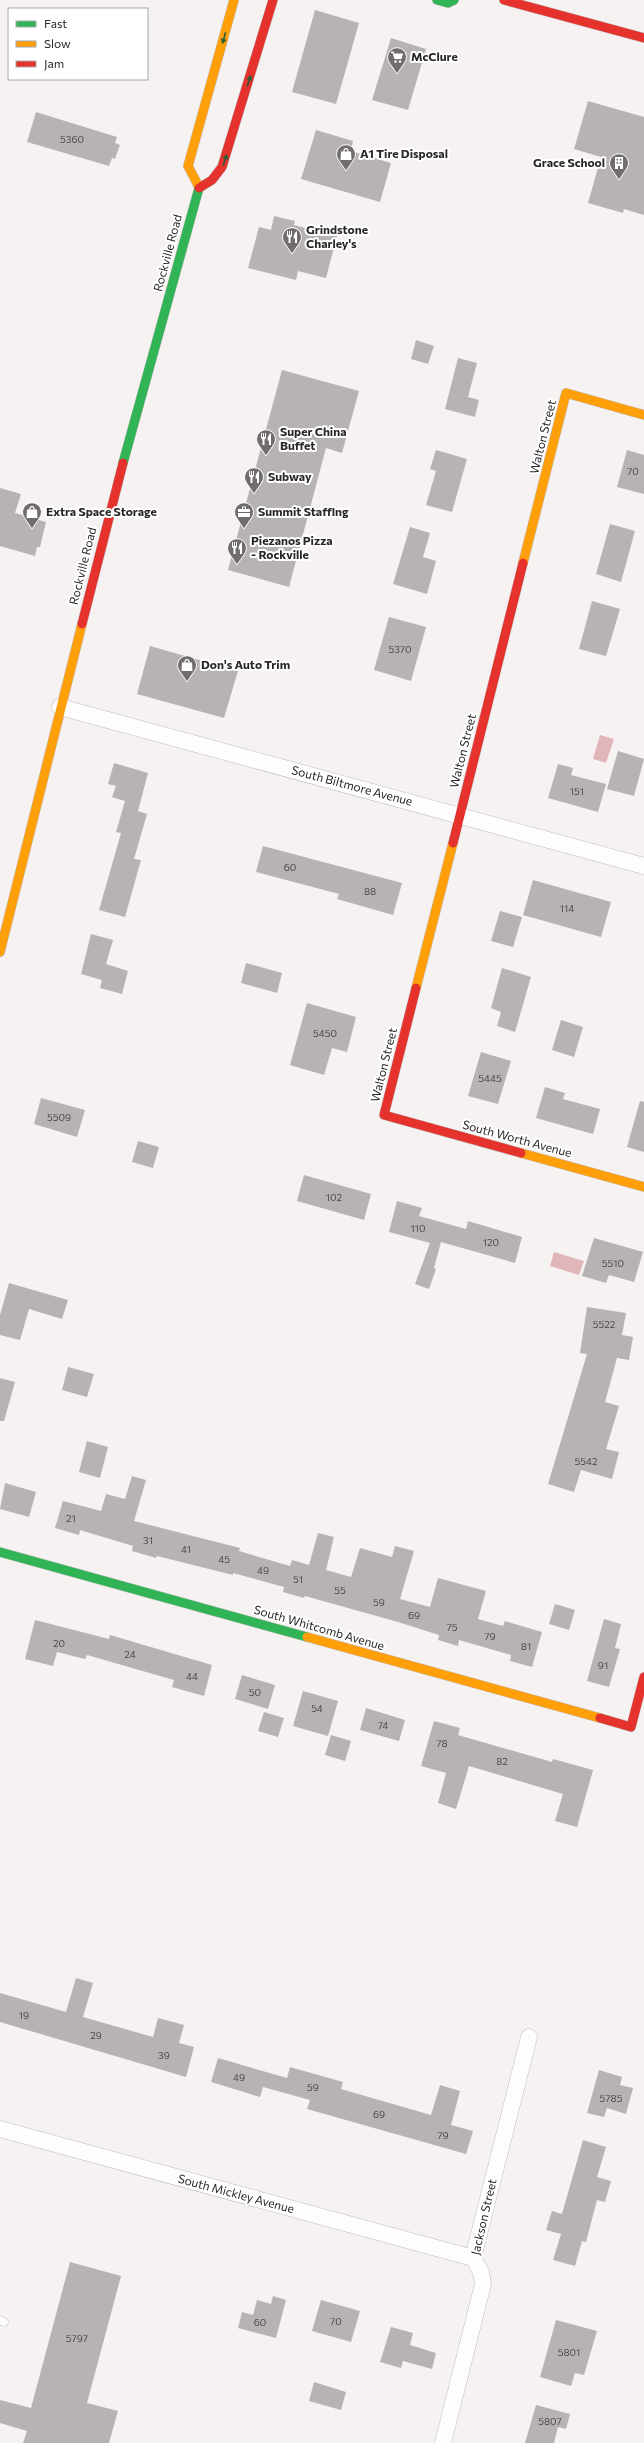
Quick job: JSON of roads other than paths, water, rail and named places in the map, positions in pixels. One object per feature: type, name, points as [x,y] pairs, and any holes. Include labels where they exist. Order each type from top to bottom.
[{"type":"street","points":[[234,0],[188,166],[199,188],[212,180],[222,167],[273,0]]},
{"type":"street","points":[[437,0],[448,3],[454,0]]},
{"type":"street","points":[[504,0],[644,38]]},
{"type":"street","name":"Rockville Road","points":[[0,948],[114,493],[199,188]]},
{"type":"street","name":"Walton Street","points":[[384,1115],[566,393],[644,415]]},
{"type":"street","name":"South Biltmore Avenue","points":[[60,707],[644,866]]},
{"type":"street","name":"South Worth Avenue","points":[[384,1115],[644,1187]]},
{"type":"street","name":"South Whitcomb Avenue","points":[[0,1552],[631,1727],[644,1677]]},
{"type":"street","name":"Jackson Street","points":[[443,2443],[483,2284],[481,2272],[473,2258],[529,2037]]},
{"type":"street","name":"South Mickley Avenue","points":[[0,2129],[473,2258]]},
{"type":"place","name":"McClure","points":[[397,74]]},
{"type":"place","name":"A1 Tire Disposal","points":[[346,171]]},
{"type":"place","name":"Grace School","points":[[619,180]]},
{"type":"place","name":"Grindstone Charley's","points":[[292,254]]},
{"type":"place","name":"Super China Buffet","points":[[266,456]]},
{"type":"place","name":"Subway","points":[[254,494]]},
{"type":"place","name":"Extra Space Storage","points":[[32,529]]},
{"type":"place","name":"Summit Staffing","points":[[244,529]]},
{"type":"place","name":"Piezanos Pizza - Rockville","points":[[237,565]]},
{"type":"place","name":"Don's Auto Trim","points":[[187,682]]}]
